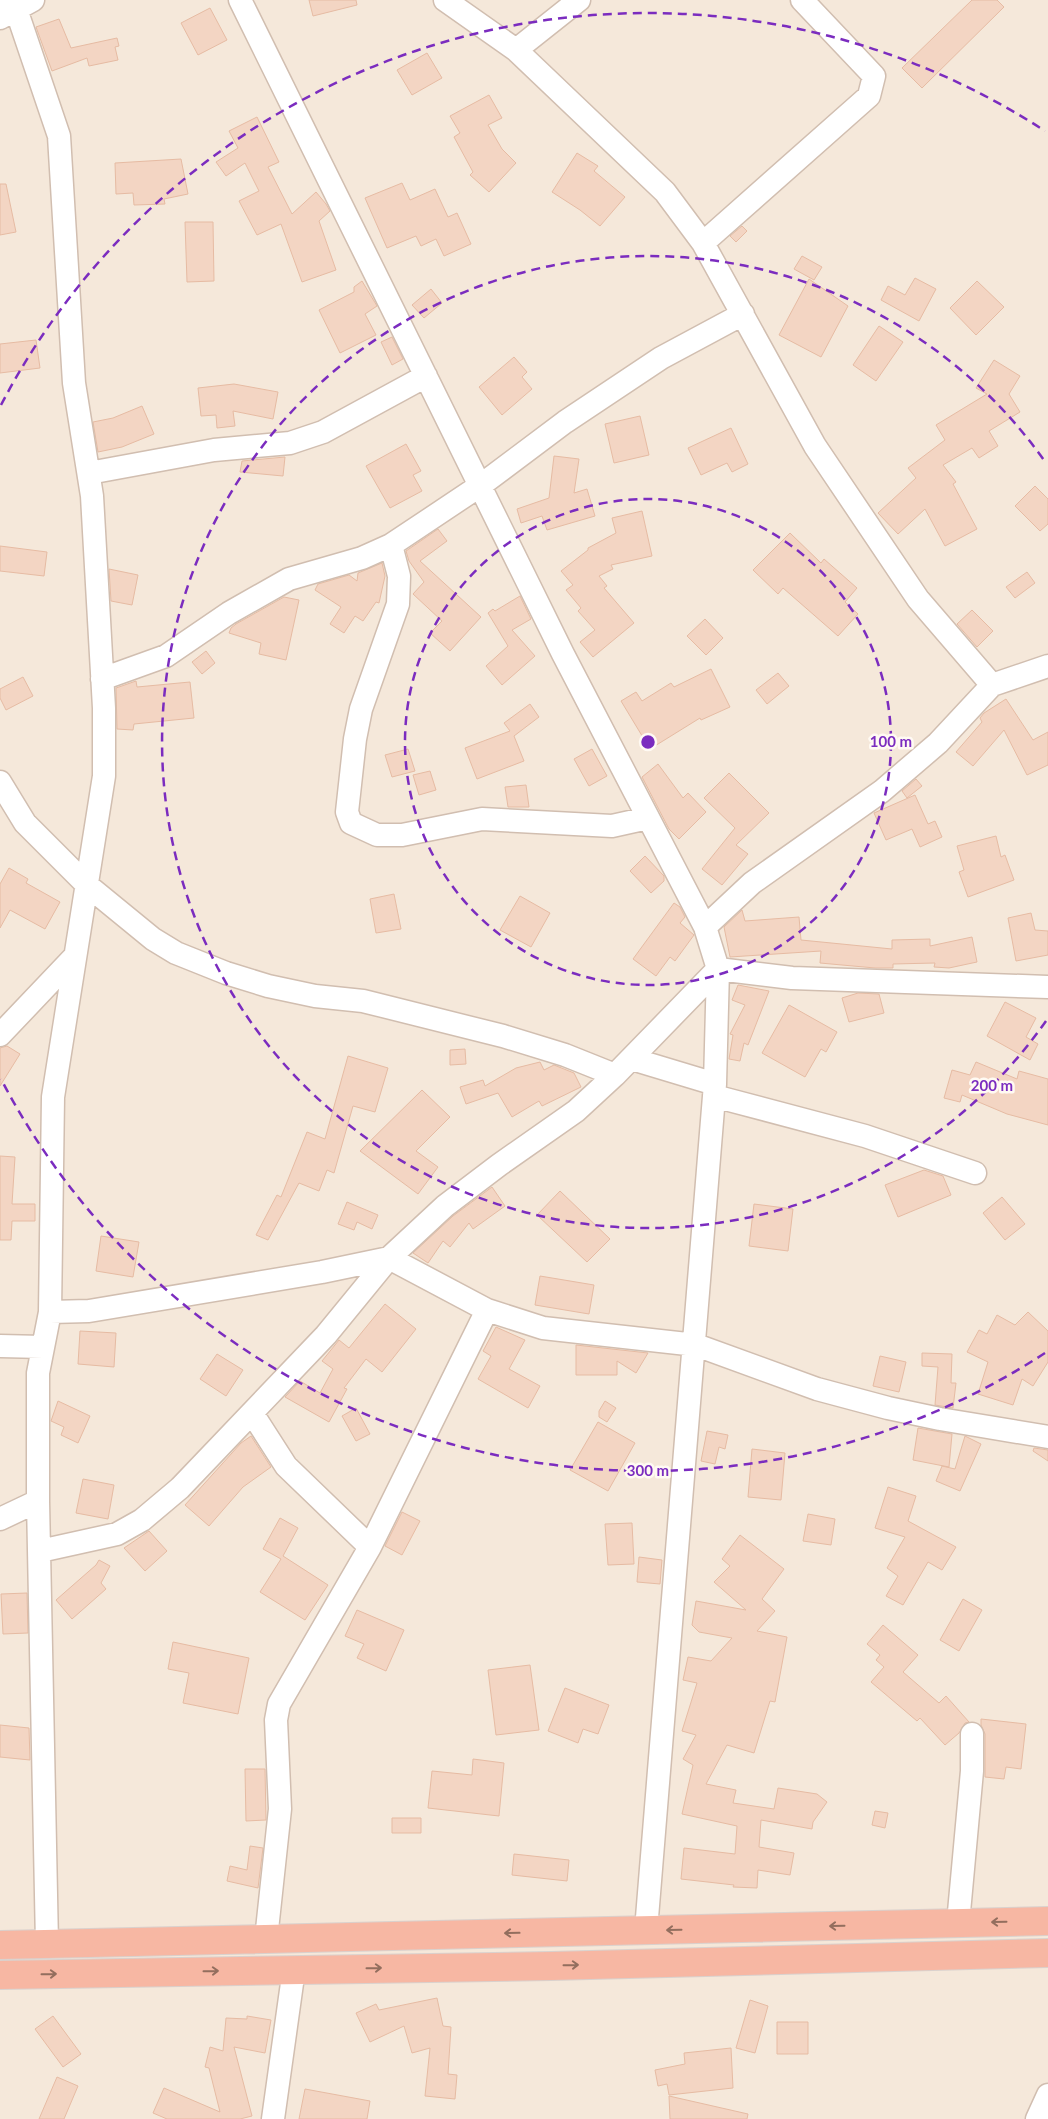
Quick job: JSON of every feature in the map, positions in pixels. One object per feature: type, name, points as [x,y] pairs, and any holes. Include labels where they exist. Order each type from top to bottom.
[{"type":"highway","points":[[0,1945],[1048,1921]]},
{"type":"highway","points":[[0,1975],[551,1966],[1048,1953]]},
{"type":"street","points":[[240,0],[563,654],[705,927],[718,969],[715,1090],[696,1345],[646,1930]]},
{"type":"street","points":[[445,0],[516,50],[665,192],[703,243],[815,446],[918,600],[992,685]]},
{"type":"street","points":[[516,50],[579,0]]},
{"type":"street","points":[[703,243],[869,96],[874,76],[802,0]]},
{"type":"street","points":[[12,7],[59,136],[74,383],[92,496],[102,679],[104,776],[53,1097],[50,1312],[38,1373],[38,1501],[47,1944]]},
{"type":"street","points":[[102,679],[166,656],[230,613],[289,579],[362,558],[391,545],[480,485],[565,422],[653,364],[743,314]]},
{"type":"street","points":[[89,473],[214,450],[290,443],[324,432],[426,376]]},
{"type":"street","points":[[391,545],[399,576],[398,604],[361,709],[355,739],[348,812],[351,823],[377,835],[402,835],[482,819],[612,826],[648,818]]},
{"type":"street","points":[[705,927],[752,883],[882,791],[938,743],[992,685],[1048,666]]},
{"type":"street","points":[[0,782],[25,823],[87,885],[153,938],[176,953],[226,973],[314,996],[363,1001],[503,1036],[566,1055],[615,1075]]},
{"type":"street","points":[[0,1035],[75,956]]},
{"type":"street","points":[[718,969],[792,978],[1048,987]]},
{"type":"street","points":[[40,1550],[117,1534],[142,1520],[180,1488],[326,1335],[389,1258],[446,1206],[499,1164],[576,1111],[632,1059],[718,969]]},
{"type":"street","points":[[632,1059],[715,1090],[865,1136],[975,1173]]},
{"type":"street","points":[[50,1312],[89,1311],[322,1272],[389,1258],[487,1310],[543,1328],[696,1345],[817,1389],[888,1408],[940,1420],[1048,1437]]},
{"type":"street","points":[[266,1939],[280,1809],[276,1720],[279,1704],[370,1547],[487,1310]]},
{"type":"street","points":[[0,1346],[43,1346]]},
{"type":"street","points":[[252,1413],[286,1466],[370,1547]]},
{"type":"street","points":[[0,1519],[38,1501]]},
{"type":"street","points":[[958,1923],[972,1771],[972,1734]]},
{"type":"street","points":[[274,2119],[294,1969]]},
{"type":"street","points":[[1037,2119],[1048,2095]]},
{"type":"shaded area","points":[[0,0],[1048,0],[1048,2119],[0,2119]]},
{"type":"building","points":[[309,0],[356,0],[357,5],[313,16]]},
{"type":"building","points":[[972,0],[997,0],[1004,7],[922,88],[902,68]]},
{"type":"building","points":[[210,8],[227,40],[198,55],[181,23]]},
{"type":"building","points":[[59,19],[71,48],[117,38],[119,46],[115,47],[118,60],[89,66],[87,58],[52,71],[36,27]]},
{"type":"building","points":[[427,53],[442,78],[412,95],[397,70]]},
{"type":"building","points":[[489,95],[502,118],[488,125],[502,149],[516,163],[489,192],[470,175],[473,172],[454,137],[460,133],[450,116]]},
{"type":"building","points":[[257,117],[279,162],[268,167],[292,214],[316,192],[330,211],[319,221],[336,270],[302,282],[281,224],[257,235],[239,201],[259,191],[245,163],[226,176],[216,162],[238,148],[229,131]]},
{"type":"building","points":[[577,153],[598,166],[594,171],[625,197],[600,226],[552,192]]},
{"type":"building","points":[[181,159],[188,194],[164,199],[165,204],[134,205],[133,193],[116,194],[115,163]]},
{"type":"building","points":[[402,183],[410,200],[435,189],[448,217],[457,213],[471,244],[444,256],[436,239],[421,246],[416,236],[387,248],[365,198]]},
{"type":"building","points":[[0,184],[6,184],[16,232],[0,235]]},
{"type":"building","points":[[185,222],[213,222],[214,281],[187,282]]},
{"type":"building","points":[[742,226],[747,231],[736,242],[730,236]]},
{"type":"building","points":[[802,256],[822,267],[814,280],[794,269]]},
{"type":"building","points":[[915,278],[936,289],[919,321],[881,300],[888,286],[905,295]]},
{"type":"building","points":[[809,279],[848,306],[821,357],[779,335]]},
{"type":"building","points":[[362,281],[377,306],[365,314],[376,335],[340,353],[319,310],[354,292],[354,287]]},
{"type":"building","points":[[977,281],[1004,307],[976,335],[950,308]]},
{"type":"building","points":[[431,289],[442,303],[424,318],[412,305]]},
{"type":"building","points":[[879,326],[903,342],[876,381],[853,365]]},
{"type":"building","points":[[392,337],[403,359],[392,365],[381,342]]},
{"type":"building","points":[[36,340],[40,368],[0,373],[0,344]]},
{"type":"building","points":[[514,357],[527,372],[522,377],[532,389],[502,415],[479,387]]},
{"type":"building","points":[[994,360],[1020,376],[1009,394],[1020,412],[989,431],[998,446],[979,458],[972,448],[943,465],[956,482],[953,484],[977,529],[945,546],[925,509],[898,534],[878,513],[916,478],[908,468],[945,440],[936,425],[987,394],[976,388]]},
{"type":"building","points":[[234,384],[278,392],[273,419],[233,411],[235,426],[217,428],[216,415],[201,416],[198,388]]},
{"type":"building","points":[[142,406],[154,434],[122,447],[98,452],[93,422],[113,418]]},
{"type":"building","points":[[640,416],[649,455],[614,463],[605,424]]},
{"type":"building","points":[[731,428],[748,464],[732,472],[727,463],[701,475],[688,448]]},
{"type":"building","points":[[406,444],[421,471],[413,475],[422,491],[390,508],[366,466]]},
{"type":"building","points":[[554,456],[579,459],[574,493],[587,489],[595,516],[547,530],[542,516],[521,523],[517,509],[549,498]]},
{"type":"building","points":[[285,457],[283,476],[240,472],[242,461]]},
{"type":"building","points":[[1035,486],[1048,499],[1048,524],[1040,531],[1015,506]]},
{"type":"building","points":[[642,511],[652,556],[611,565],[613,569],[599,576],[607,586],[604,588],[634,623],[593,657],[580,642],[595,630],[578,611],[581,608],[566,590],[573,585],[561,571],[588,550],[588,548],[616,533],[612,518]]},
{"type":"building","points":[[438,529],[447,541],[420,561],[481,617],[450,651],[430,633],[442,621],[413,594],[424,582],[409,561],[406,551]]},
{"type":"building","points":[[790,533],[821,563],[824,559],[857,588],[845,602],[858,614],[838,636],[783,588],[778,594],[753,570]]},
{"type":"building","points":[[0,546],[47,552],[44,576],[0,571]]},
{"type":"building","points":[[382,563],[385,576],[379,603],[376,602],[363,621],[355,616],[344,633],[330,624],[341,607],[315,590],[318,584],[349,575],[357,581],[358,573]]},
{"type":"building","points":[[109,569],[138,575],[132,605],[111,601]]},
{"type":"building","points":[[1027,572],[1035,583],[1015,598],[1006,587]]},
{"type":"building","points":[[520,596],[531,619],[512,630],[535,656],[502,685],[486,666],[508,646],[488,613],[493,609],[495,611]]},
{"type":"building","points":[[284,597],[299,600],[286,660],[259,654],[261,643],[229,633],[236,624]]},
{"type":"building","points":[[972,610],[993,631],[977,647],[957,624]]},
{"type":"building","points":[[705,619],[723,638],[706,655],[687,636]]},
{"type":"building","points":[[206,651],[215,663],[202,674],[192,662]]},
{"type":"building","points":[[711,669],[730,707],[701,720],[700,718],[650,749],[621,701],[636,692],[642,701],[671,683],[674,687]]},
{"type":"building","points":[[778,673],[789,686],[767,704],[756,690]]},
{"type":"building","points":[[23,677],[33,696],[6,710],[0,698],[0,689]]},
{"type":"building","points":[[136,681],[137,687],[190,682],[194,718],[134,724],[133,730],[117,729],[116,688]]},
{"type":"building","points":[[1006,699],[1033,740],[1048,732],[1048,765],[1027,775],[1004,730],[973,766],[956,752],[982,722],[980,718],[984,713]]},
{"type":"building","points":[[530,704],[539,717],[514,736],[524,761],[477,779],[465,748],[510,731],[504,723]]},
{"type":"building","points":[[408,749],[415,771],[392,777],[385,755]]},
{"type":"building","points":[[592,749],[607,776],[589,786],[574,759]]},
{"type":"building","points":[[658,764],[683,798],[688,793],[706,812],[679,839],[669,829],[642,777]]},
{"type":"building","points":[[430,771],[436,790],[419,795],[413,775]]},
{"type":"building","points":[[729,773],[769,813],[736,845],[748,854],[722,885],[702,869],[735,828],[704,798]]},
{"type":"building","points":[[916,779],[922,786],[907,798],[902,791]]},
{"type":"building","points":[[526,785],[529,807],[508,807],[505,787]]},
{"type":"building","points":[[915,795],[928,824],[935,821],[942,837],[920,847],[912,829],[886,840],[874,813]]},
{"type":"building","points":[[996,836],[1001,857],[1005,855],[1014,880],[968,897],[959,872],[964,870],[957,846]]},
{"type":"building","points":[[645,856],[664,876],[664,881],[651,893],[630,871]]},
{"type":"building","points":[[9,868],[28,879],[26,883],[60,902],[45,929],[10,910],[0,928],[0,884]]},
{"type":"building","points":[[394,894],[401,929],[376,933],[370,899]]},
{"type":"building","points":[[520,896],[550,913],[531,947],[500,930]]},
{"type":"building","points":[[674,903],[680,907],[685,917],[680,923],[694,935],[675,961],[670,957],[656,976],[633,959]]},
{"type":"building","points":[[742,910],[745,921],[799,917],[801,940],[892,949],[892,940],[930,939],[930,946],[972,937],[977,962],[949,968],[934,967],[935,963],[893,964],[893,968],[875,968],[820,963],[821,951],[730,957],[724,927]]},
{"type":"building","points":[[1031,913],[1035,930],[1048,931],[1048,955],[1016,961],[1008,918]]},
{"type":"building","points":[[738,985],[769,991],[748,1045],[744,1043],[740,1061],[729,1059],[733,1035],[730,1034],[745,1005],[732,1000]]},
{"type":"building","points":[[858,993],[879,994],[884,1013],[849,1022],[842,998]]},
{"type":"building","points":[[1005,1002],[1036,1018],[1026,1037],[1038,1044],[1030,1060],[987,1036]]},
{"type":"building","points":[[789,1005],[837,1032],[826,1052],[821,1049],[805,1077],[762,1053]]},
{"type":"building","points":[[7,1046],[20,1054],[0,1086],[0,1048]]},
{"type":"building","points":[[465,1049],[466,1064],[450,1065],[450,1050]]},
{"type":"building","points":[[348,1056],[388,1068],[375,1112],[353,1106],[334,1173],[327,1170],[319,1191],[299,1183],[268,1240],[256,1235],[277,1195],[281,1197],[307,1132],[325,1139]]},
{"type":"building","points":[[540,1062],[544,1070],[554,1065],[574,1073],[581,1087],[542,1106],[539,1101],[512,1117],[498,1093],[466,1104],[460,1087],[483,1080],[485,1086],[516,1068]]},
{"type":"building","points":[[976,1062],[1017,1079],[1019,1071],[1048,1079],[1048,1125],[1007,1114],[962,1095],[960,1102],[944,1098],[952,1070],[970,1075]]},
{"type":"building","points":[[422,1090],[450,1117],[416,1151],[438,1167],[418,1194],[360,1151]]},
{"type":"building","points":[[0,1156],[15,1157],[12,1204],[35,1204],[35,1221],[12,1221],[11,1240],[0,1240]]},
{"type":"building","points":[[924,1170],[943,1176],[951,1195],[898,1217],[885,1185]]},
{"type":"building","points":[[492,1187],[505,1206],[473,1229],[469,1223],[450,1247],[443,1241],[428,1263],[413,1253],[453,1216]]},
{"type":"building","points":[[560,1191],[610,1239],[587,1262],[537,1215]]},
{"type":"building","points":[[1002,1197],[1025,1224],[1005,1240],[983,1213]]},
{"type":"building","points":[[347,1202],[378,1215],[372,1229],[357,1222],[354,1230],[338,1224]]},
{"type":"building","points":[[754,1204],[793,1209],[788,1251],[749,1246]]},
{"type":"building","points":[[101,1236],[139,1242],[133,1277],[96,1271]]},
{"type":"building","points":[[540,1276],[594,1285],[589,1314],[535,1305]]},
{"type":"building","points":[[385,1304],[416,1329],[382,1372],[366,1359],[344,1388],[347,1389],[329,1422],[285,1397],[300,1381],[320,1393],[333,1369],[322,1361],[339,1340],[349,1348]]},
{"type":"building","points":[[1028,1312],[1048,1331],[1048,1362],[1033,1386],[1022,1379],[1013,1405],[978,1394],[988,1362],[967,1352],[979,1330],[987,1334],[997,1315],[1015,1325]]},
{"type":"building","points":[[496,1327],[525,1340],[509,1369],[540,1386],[528,1408],[478,1379],[491,1356],[483,1351]]},
{"type":"building","points":[[80,1331],[116,1333],[114,1367],[78,1364]]},
{"type":"building","points":[[576,1345],[648,1353],[636,1373],[617,1361],[617,1375],[576,1375]]},
{"type":"building","points":[[922,1353],[952,1354],[951,1383],[956,1383],[953,1408],[935,1405],[938,1367],[922,1366]]},
{"type":"building","points":[[217,1354],[243,1370],[226,1396],[200,1379]]},
{"type":"building","points":[[880,1356],[906,1362],[899,1392],[873,1386]]},
{"type":"building","points":[[58,1401],[90,1416],[78,1443],[61,1435],[64,1427],[51,1421]]},
{"type":"building","points":[[605,1401],[616,1408],[607,1422],[599,1417],[599,1411]]},
{"type":"building","points":[[356,1408],[370,1434],[356,1441],[342,1416]]},
{"type":"building","points":[[598,1422],[635,1443],[608,1491],[570,1470]]},
{"type":"building","points":[[918,1428],[952,1434],[949,1467],[913,1460]]},
{"type":"building","points":[[707,1431],[728,1435],[725,1449],[719,1447],[715,1464],[701,1461]]},
{"type":"building","points":[[251,1436],[271,1467],[243,1487],[209,1526],[185,1505],[241,1443]]},
{"type":"building","points":[[965,1436],[981,1444],[960,1491],[936,1481],[942,1466],[955,1469]]},
{"type":"building","points":[[1034,1448],[1048,1450],[1048,1461],[1033,1451]]},
{"type":"building","points":[[752,1449],[785,1453],[781,1500],[748,1497]]},
{"type":"building","points":[[83,1479],[114,1485],[108,1519],[76,1513]]},
{"type":"building","points":[[888,1487],[916,1496],[908,1521],[956,1547],[942,1570],[928,1562],[903,1605],[886,1596],[898,1576],[887,1568],[905,1537],[875,1528]]},
{"type":"building","points":[[402,1512],[420,1521],[402,1555],[385,1546]]},
{"type":"building","points":[[808,1514],[835,1519],[831,1545],[803,1541]]},
{"type":"building","points":[[280,1518],[298,1528],[283,1556],[328,1585],[305,1620],[260,1592],[281,1559],[263,1549]]},
{"type":"building","points":[[632,1523],[634,1564],[608,1565],[605,1524]]},
{"type":"building","points":[[149,1531],[167,1551],[145,1571],[124,1548]]},
{"type":"building","points":[[740,1535],[784,1569],[762,1599],[775,1611],[757,1631],[787,1637],[775,1702],[770,1701],[754,1753],[727,1745],[706,1784],[736,1790],[733,1803],[774,1809],[778,1788],[817,1794],[827,1802],[813,1822],[812,1829],[761,1820],[759,1847],[794,1853],[790,1875],[758,1870],[757,1888],[733,1887],[734,1885],[681,1879],[684,1848],[735,1854],[737,1826],[682,1814],[693,1765],[683,1759],[696,1735],[682,1731],[697,1683],[683,1680],[688,1657],[711,1661],[732,1638],[699,1632],[692,1625],[696,1601],[746,1610],[714,1582],[730,1566],[722,1559]]},
{"type":"building","points":[[639,1557],[662,1560],[660,1584],[637,1582]]},
{"type":"building","points":[[99,1560],[110,1566],[101,1583],[106,1589],[72,1619],[56,1600],[96,1565]]},
{"type":"building","points":[[27,1593],[28,1633],[3,1634],[1,1594]]},
{"type":"building","points":[[963,1599],[982,1610],[959,1651],[940,1640]]},
{"type":"building","points":[[357,1610],[404,1630],[386,1671],[357,1658],[364,1644],[345,1636]]},
{"type":"building","points":[[883,1625],[918,1655],[903,1672],[939,1703],[946,1696],[969,1722],[965,1723],[959,1733],[945,1745],[920,1718],[917,1721],[871,1682],[884,1667],[876,1660],[880,1655],[867,1644]]},
{"type":"building","points":[[173,1642],[249,1658],[238,1714],[183,1703],[189,1673],[168,1669]]},
{"type":"building","points":[[530,1665],[539,1730],[496,1735],[488,1670]]},
{"type":"building","points":[[565,1688],[609,1705],[598,1734],[583,1729],[578,1743],[548,1731]]},
{"type":"building","points":[[981,1719],[1026,1724],[1021,1769],[1006,1767],[1004,1779],[985,1777],[985,1734],[981,1725]]},
{"type":"building","points":[[0,1725],[29,1728],[30,1760],[0,1757]]},
{"type":"building","points":[[473,1759],[504,1763],[499,1816],[428,1808],[432,1771],[472,1775]]},
{"type":"building","points":[[245,1769],[265,1769],[266,1820],[246,1821]]},
{"type":"building","points":[[875,1811],[888,1813],[885,1828],[872,1825]]},
{"type":"building","points":[[392,1818],[421,1818],[421,1833],[392,1833]]},
{"type":"building","points":[[250,1846],[263,1848],[258,1888],[227,1881],[230,1866],[247,1870]]},
{"type":"building","points":[[514,1854],[569,1860],[567,1881],[512,1875]]},
{"type":"building","points":[[437,1998],[443,2026],[451,2027],[448,2074],[457,2075],[455,2099],[425,2096],[430,2048],[412,2053],[404,2026],[370,2042],[356,2013],[376,2004],[379,2010]]},
{"type":"building","points":[[750,2000],[768,2006],[755,2053],[736,2048]]},
{"type":"building","points":[[53,2016],[81,2054],[63,2067],[35,2029]]},
{"type":"building","points":[[247,2016],[271,2020],[265,2053],[234,2047],[252,2116],[240,2119],[167,2119],[153,2113],[164,2088],[220,2112],[209,2068],[205,2067],[210,2047],[223,2051],[226,2018],[247,2019]]},
{"type":"building","points":[[777,2022],[808,2022],[808,2054],[777,2054]]},
{"type":"building","points":[[731,2048],[733,2088],[669,2095],[667,2084],[658,2086],[655,2070],[685,2064],[684,2053]]},
{"type":"building","points":[[57,2077],[78,2086],[64,2119],[39,2119]]},
{"type":"building","points":[[305,2089],[370,2101],[367,2119],[299,2119]]},
{"type":"building","points":[[669,2096],[748,2114],[747,2119],[670,2119]]}]
